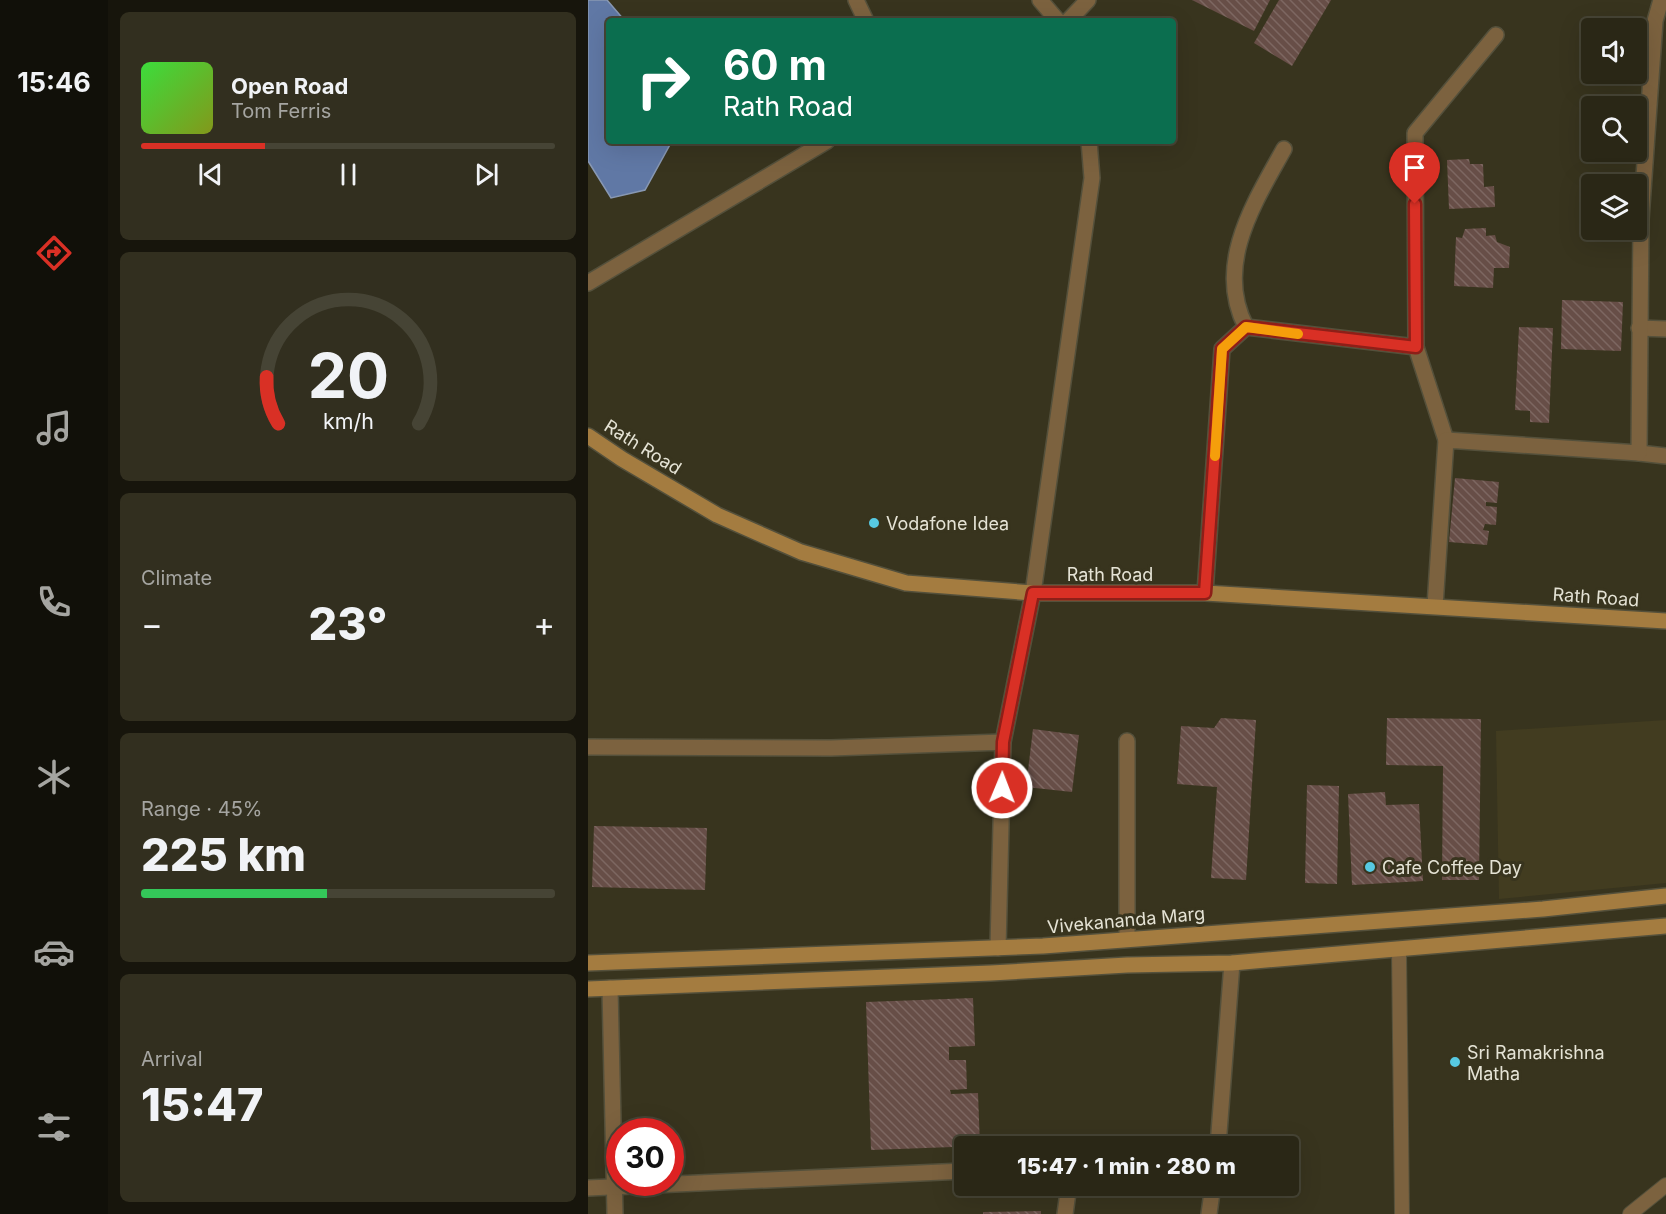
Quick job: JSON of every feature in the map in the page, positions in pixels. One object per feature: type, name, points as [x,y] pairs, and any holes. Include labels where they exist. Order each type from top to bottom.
[{"type":"main road","name":"Rath Road","points":[[590,441],[717,515],[801,552],[906,584],[1033,593],[1205,593],[1666,621]]},
{"type":"main road","name":"Vivekananda Marg","points":[[588,963],[998,948],[1542,909],[1666,896]]},
{"type":"main road","points":[[588,989],[1127,965],[1232,963],[1666,926]]},
{"type":"main road","points":[[779,956],[779,982]]},
{"type":"street","points":[[856,0],[865,18]]},
{"type":"street","points":[[1040,0],[1055,18]]},
{"type":"street","points":[[1071,18],[1088,0]]},
{"type":"street","points":[[1639,453],[1642,208],[1655,21],[1661,0]]},
{"type":"street","points":[[1435,606],[1446,440],[1416,347],[1415,133],[1496,35]]},
{"type":"street","points":[[588,283],[822,144]]},
{"type":"street","points":[[998,948],[1003,742],[1033,593],[1092,178],[1089,144]]},
{"type":"street","points":[[1246,327],[1237,306],[1233,263],[1253,206],[1284,149]]},
{"type":"street","points":[[1205,593],[1222,349],[1246,327],[1416,347]]},
{"type":"street","points":[[1639,328],[1666,329]]},
{"type":"street","points":[[1446,440],[1666,456]]},
{"type":"street","points":[[1127,741],[1127,939]]},
{"type":"street","points":[[588,747],[831,748],[1003,742]]},
{"type":"street","points":[[1219,1136],[1232,963]]},
{"type":"street","points":[[610,988],[613,1118]]},
{"type":"street","points":[[684,1184],[954,1171]]},
{"type":"street","points":[[588,1188],[606,1187]]},
{"type":"street","points":[[614,1196],[615,1214]]},
{"type":"street","points":[[1065,1214],[1067,1196]]},
{"type":"street","points":[[1209,1214],[1211,1196]]},
{"type":"lane","points":[[1399,950],[1402,1214]]},
{"type":"lane","points":[[1630,1214],[1666,1185]]},
{"type":"shaded area","points":[[1666,720],[1666,883],[1499,899],[1496,731]]},
{"type":"water","points":[[588,0],[607,0],[622,18],[606,18],[606,144],[670,144],[645,190],[611,198],[588,161]]},
{"type":"building","points":[[1192,0],[1270,0],[1254,31]]},
{"type":"building","points":[[1279,0],[1331,0],[1292,66],[1254,43]]},
{"type":"building","points":[[1469,159],[1470,164],[1483,164],[1484,187],[1494,186],[1495,207],[1449,209],[1447,160]]},
{"type":"building","points":[[1486,228],[1486,236],[1495,235],[1497,242],[1510,247],[1509,268],[1494,268],[1493,288],[1454,286],[1456,237],[1462,238],[1465,229]]},
{"type":"building","points":[[1562,300],[1623,302],[1621,351],[1561,349]]},
{"type":"building","points":[[1519,327],[1553,328],[1549,423],[1530,422],[1530,411],[1515,410]]},
{"type":"building","points":[[1455,478],[1499,482],[1497,503],[1486,502],[1486,506],[1497,507],[1496,525],[1485,524],[1483,530],[1489,531],[1487,545],[1449,542]]},
{"type":"building","points":[[1221,718],[1256,720],[1246,880],[1211,878],[1217,787],[1177,784],[1181,726],[1214,728]]},
{"type":"building","points":[[1387,718],[1481,719],[1479,880],[1442,880],[1443,766],[1386,765]]},
{"type":"building","points":[[1033,729],[1079,735],[1072,792],[1026,787]]},
{"type":"building","points":[[1307,785],[1339,786],[1337,884],[1305,883]]},
{"type":"building","points":[[1385,792],[1386,805],[1419,804],[1423,881],[1352,885],[1348,794]]},
{"type":"building","points":[[594,826],[707,828],[705,890],[592,887]]},
{"type":"building","points":[[973,998],[975,1046],[949,1047],[949,1060],[966,1060],[967,1089],[950,1090],[951,1094],[978,1093],[980,1136],[954,1136],[954,1147],[871,1150],[866,1002]]},
{"type":"building","points":[[1041,1211],[1041,1214],[983,1214],[983,1212]]},
{"type":"slow traffic","points":[[1215,456],[1222,349],[1246,327],[1298,334]]},
{"type":"place","name":"Vodafone Idea","points":[[874,523]]},
{"type":"place","name":"Cafe Coffee Day","points":[[1370,867]]},
{"type":"place","name":"Sri Ramakrishna Matha","points":[[1455,1062]]},
{"type":"route","points":[[1002,788],[1003,742],[1033,593],[1205,593],[1222,349],[1246,327],[1416,347],[1415,204]]}]
